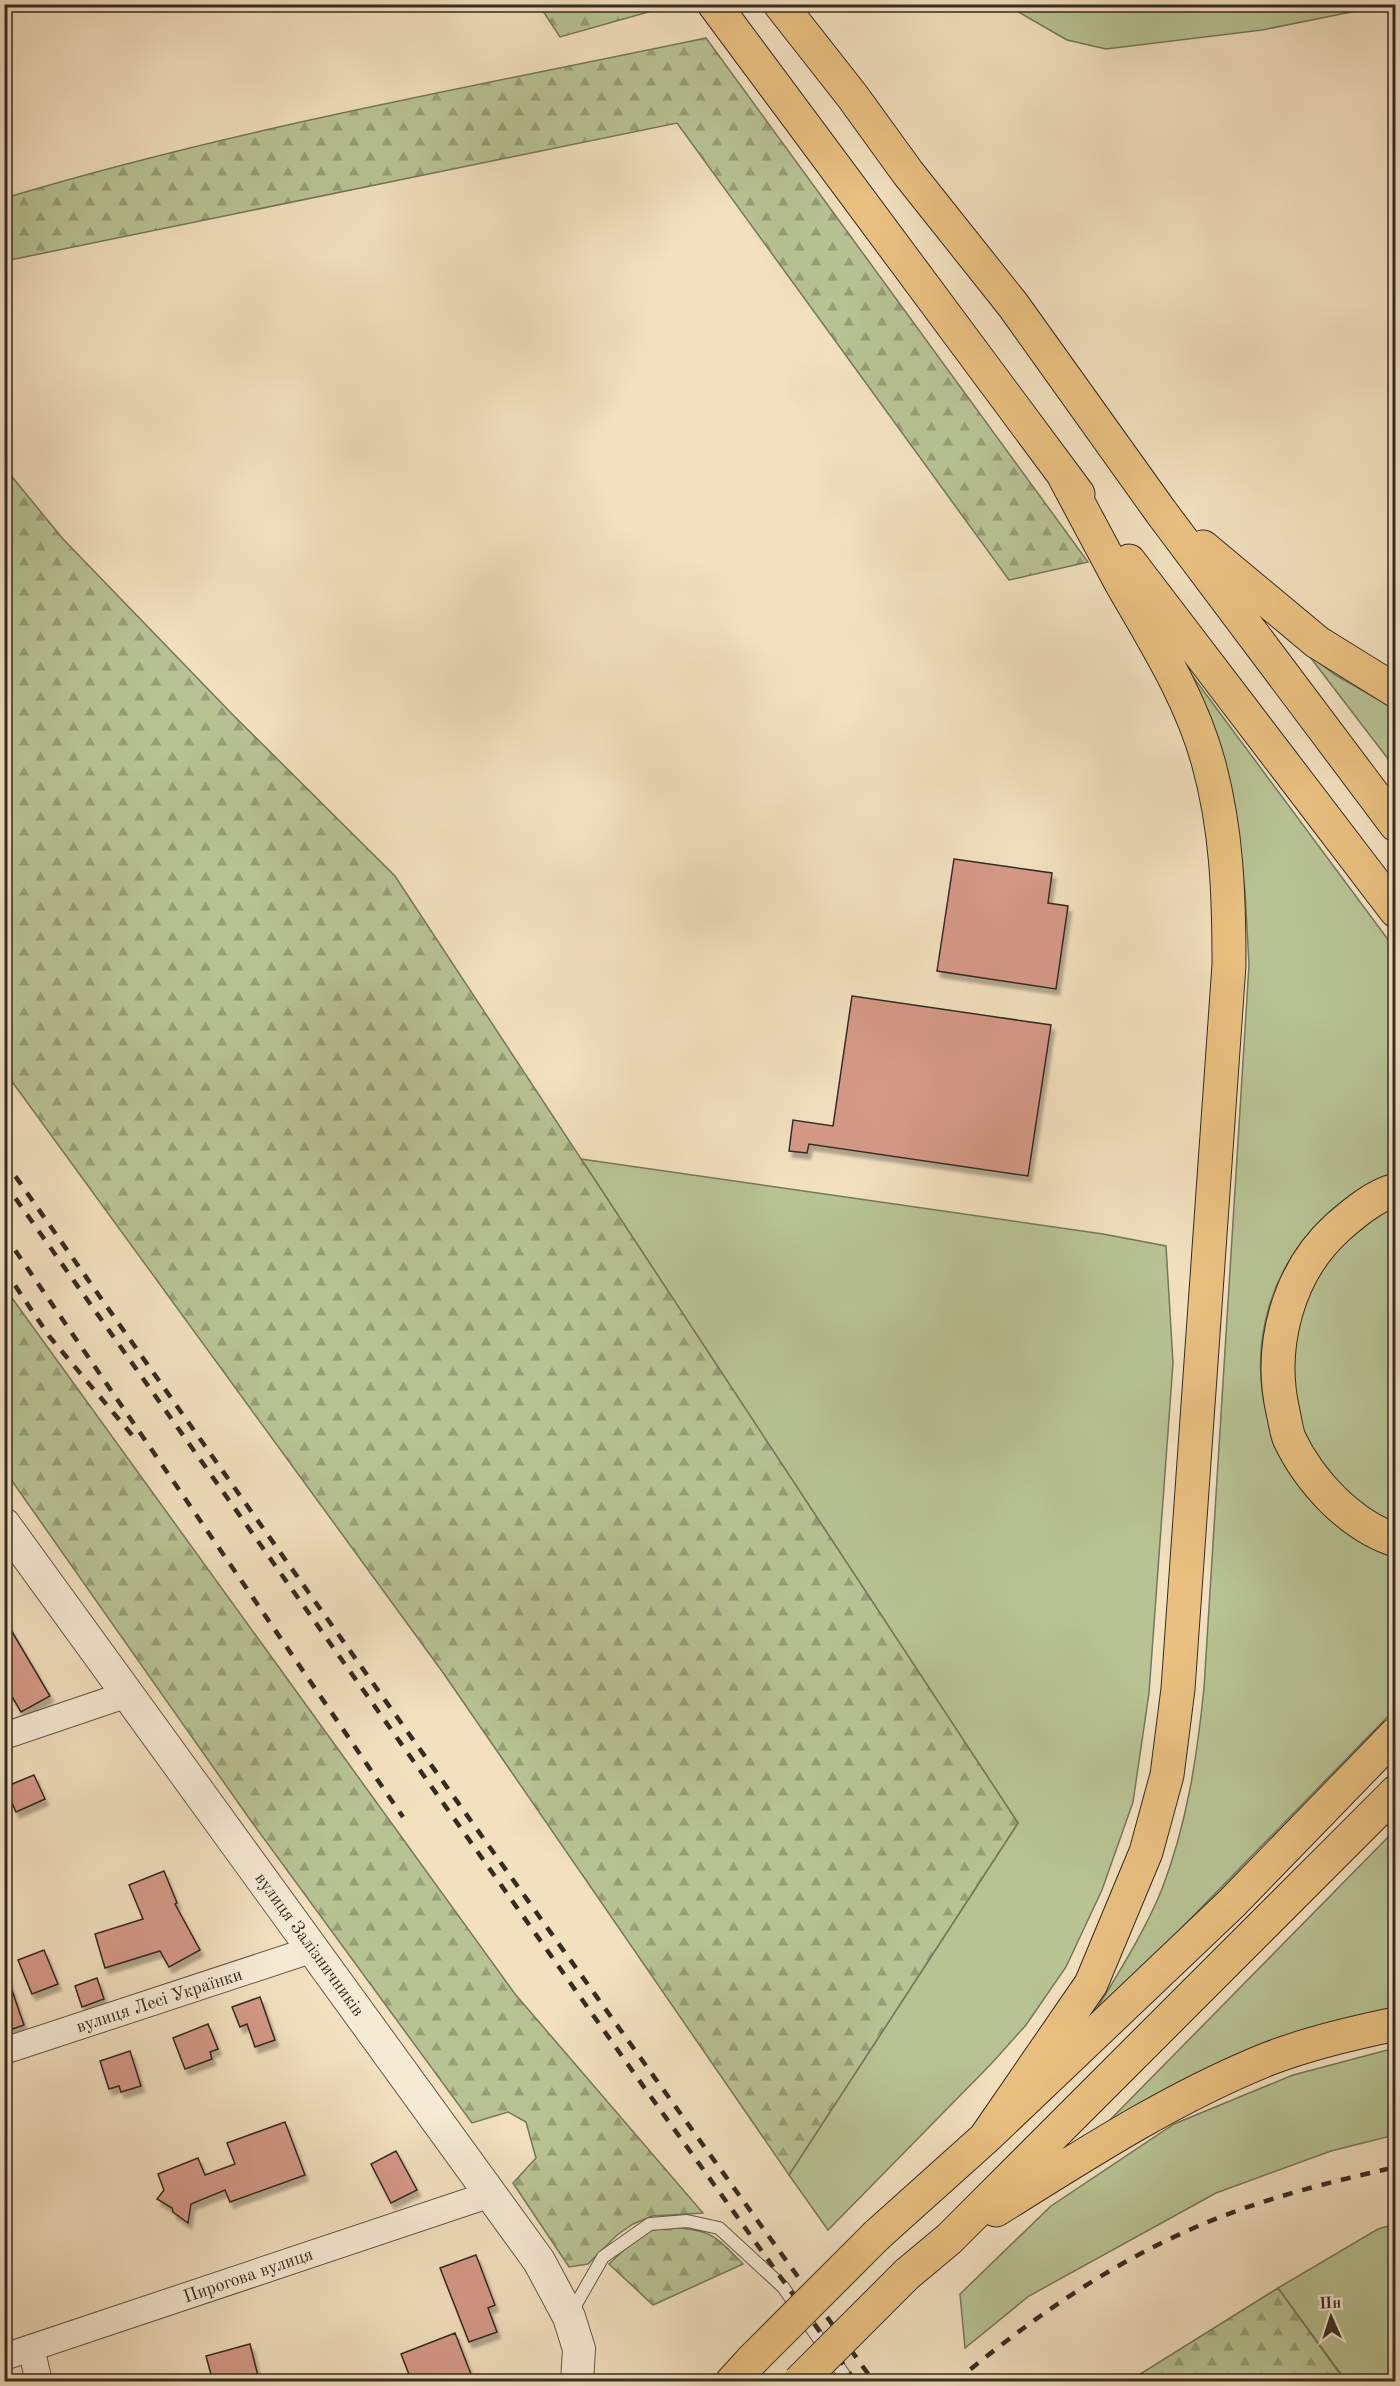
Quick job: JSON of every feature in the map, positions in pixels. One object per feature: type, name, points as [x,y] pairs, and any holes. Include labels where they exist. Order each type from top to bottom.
[{"type":"highway","points":[[714,4],[1064,476],[1395,911]]},
{"type":"highway","points":[[780,4],[853,96],[908,173],[1013,305],[1161,512],[1395,825]]},
{"type":"highway","points":[[985,2138],[1091,1984],[1146,1852],[1167,1775],[1178,1689],[1229,965],[1229,892],[1225,846],[1208,760],[1165,657],[1119,579],[1064,476]]},
{"type":"highway","points":[[1161,512],[1317,642],[1395,691]]},
{"type":"highway","points":[[1395,1190],[1354,1213],[1325,1239],[1300,1277],[1284,1317],[1278,1357],[1280,1398],[1289,1437],[1316,1483],[1347,1513],[1380,1535],[1395,1540]]},
{"type":"highway","points":[[742,2371],[877,2235],[985,2138],[1231,1904],[1395,1734]]},
{"type":"highway","points":[[799,2382],[907,2274],[949,2239],[1395,1792]]},
{"type":"highway","points":[[949,2239],[1131,2126],[1200,2089],[1269,2058],[1334,2037],[1395,2024]]},
{"type":"street","name":"вулиця Залізничників","points":[[4,1524],[539,2261],[569,2317],[579,2349],[577,2382]]},
{"type":"street","points":[[4,1736],[128,1694]]},
{"type":"street","name":"вулиця Лесі Українки","points":[[4,2051],[314,1949]]},
{"type":"street","name":"Пирогова вулиця","points":[[4,2357],[491,2194]]},
{"type":"street","points":[[31,2348],[39,2382]]},
{"type":"street","points":[[579,2349],[586,2382]]},
{"type":"lane","points":[[569,2317],[603,2257],[650,2224],[687,2221],[719,2228],[783,2287],[849,2382]]},
{"type":"green space","points":[[539,5],[673,5],[560,37]]},
{"type":"green space","points":[[1006,5],[1386,5],[1262,30],[1106,49],[1067,40]]},
{"type":"green space","points":[[706,38],[1088,562],[1009,580],[677,123],[5,261],[5,198],[91,173],[266,130]]},
{"type":"green space","points":[[4,467],[63,539],[234,716],[395,876],[1018,1823],[789,2175],[444,1674],[5,1072]]},
{"type":"green space","points":[[1307,653],[1335,675],[1395,709],[1395,768]]},
{"type":"green space","points":[[1188,670],[1395,949],[1395,1176],[1346,1199],[1308,1234],[1284,1270],[1269,1308],[1261,1348],[1262,1389],[1271,1430],[1288,1468],[1314,1503],[1332,1522],[1371,1548],[1395,1558],[1395,1709],[1087,2025],[1146,1924],[1171,1865],[1190,1790],[1204,1688],[1249,965],[1245,891],[1237,830]]},
{"type":"green space","points":[[581,1159],[1103,1234],[1166,1246],[1173,1363],[1149,1693],[1133,1802],[1102,1890],[1066,1967],[1026,2025],[992,2063],[828,2230],[789,2175],[1018,1823]]},
{"type":"green space","points":[[1395,1203],[1395,1529],[1330,1480],[1302,1436],[1288,1355],[1309,1279],[1361,1221]]},
{"type":"green space","points":[[4,1287],[515,1994],[703,2213],[652,2216],[633,2224],[617,2235],[588,2264],[569,2267],[513,2183],[536,2158],[526,2122],[508,2112],[472,2123],[251,1821],[5,1471]]},
{"type":"green space","points":[[1395,1830],[1395,2011],[1103,2127]]},
{"type":"green space","points":[[1395,2048],[1395,2135],[1331,2151],[1216,2193],[1029,2296],[965,2348],[960,2294],[1051,2206],[1174,2124],[1293,2075]]},
{"type":"green space","points":[[1395,2224],[1395,2381],[1346,2381],[1278,2288],[1378,2229]]},
{"type":"green space","points":[[670,2227],[704,2232],[718,2240],[743,2264],[653,2305],[609,2264],[643,2232]]},
{"type":"green space","points":[[1278,2288],[1345,2381],[1129,2381]]},
{"type":"building","points":[[954,859],[1052,873],[1048,903],[1068,906],[1056,989],[937,971]]},
{"type":"building","points":[[852,996],[1051,1025],[1028,1176],[809,1144],[807,1153],[789,1151],[793,1120],[833,1126]]},
{"type":"building","points":[[4,1618],[50,1696],[21,1712],[4,1683]]},
{"type":"building","points":[[34,1775],[45,1799],[16,1812],[5,1787]]},
{"type":"building","points":[[164,1871],[177,1903],[175,1904],[200,1950],[169,1967],[160,1951],[105,1968],[95,1934],[143,1919],[129,1885]]},
{"type":"building","points":[[44,1950],[58,1984],[32,1994],[18,1960]]},
{"type":"building","points":[[4,1976],[7,1976],[24,2025],[4,2032]]},
{"type":"building","points":[[97,1978],[104,1999],[82,2007],[75,1986]]},
{"type":"building","points":[[260,1997],[275,2040],[255,2047],[247,2024],[240,2027],[232,2007]]},
{"type":"building","points":[[208,2024],[218,2049],[210,2052],[212,2059],[185,2069],[173,2038]]},
{"type":"building","points":[[130,2051],[141,2086],[121,2092],[119,2086],[109,2089],[100,2061]]},
{"type":"building","points":[[285,2122],[305,2175],[230,2202],[225,2190],[191,2204],[188,2223],[173,2212],[172,2208],[157,2199],[164,2190],[158,2174],[198,2158],[205,2175],[235,2164],[227,2143]]},
{"type":"building","points":[[396,2151],[417,2190],[391,2203],[371,2164]]},
{"type":"building","points":[[476,2255],[495,2305],[488,2308],[497,2332],[469,2342],[440,2268]]},
{"type":"building","points":[[455,2333],[474,2382],[412,2382],[401,2354]]},
{"type":"building","points":[[250,2344],[258,2376],[240,2382],[213,2382],[206,2356]]},
{"type":"railway","points":[[4,1160],[437,1773],[874,2382]]},
{"type":"railway","points":[[4,1182],[646,2090],[856,2382]]},
{"type":"railway","points":[[4,1234],[403,1817]]},
{"type":"railway","points":[[4,1269],[49,1336],[132,1435]]},
{"type":"railway","points":[[955,2382],[1066,2298],[1095,2279],[1156,2246],[1212,2220],[1263,2202],[1316,2186],[1396,2167]]}]
